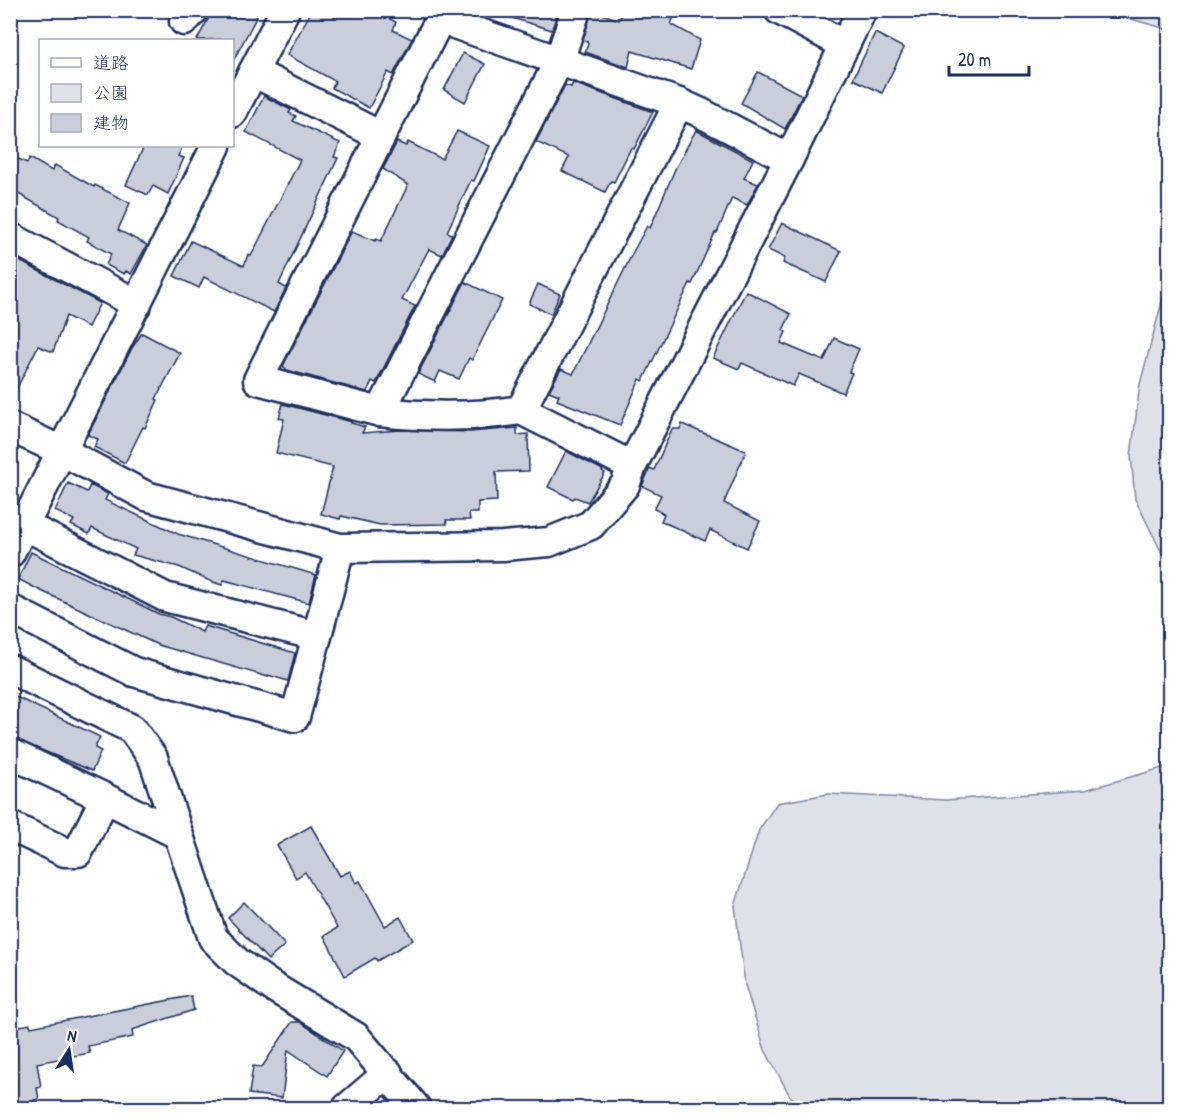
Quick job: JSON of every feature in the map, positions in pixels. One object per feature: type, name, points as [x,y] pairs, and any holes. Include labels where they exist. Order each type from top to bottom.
[{"type":"street","points":[[234,109],[285,10]]},
{"type":"street","points":[[380,412],[559,61],[576,10]]},
{"type":"street","points":[[779,10],[845,45]]},
{"type":"street","points":[[10,427],[62,451],[146,496],[340,548],[503,546],[549,542],[591,525],[625,485],[632,466],[789,159],[862,10]]},
{"type":"street","points":[[632,466],[522,410],[500,413],[405,415],[380,412],[258,380],[440,19],[679,103],[789,159]]},
{"type":"street","points":[[253,72],[381,136]]},
{"type":"street","points":[[522,410],[679,103]]},
{"type":"street","points":[[10,553],[215,147]]},
{"type":"street","points":[[10,237],[136,304]]},
{"type":"street","points":[[24,525],[165,597],[317,636]]},
{"type":"street","points":[[10,609],[134,672],[295,717],[340,548]]},
{"type":"street","points":[[10,669],[132,729],[153,758],[213,938],[237,962],[273,987],[356,1037],[416,1108]]},
{"type":"street","points":[[10,753],[177,834]]},
{"type":"street","points":[[10,825],[65,852],[78,852],[105,798]]},
{"type":"street","points":[[347,1108],[388,1073]]},
{"type":"green space","points":[[1102,11],[1169,11],[1169,33],[1163,28]]},
{"type":"green space","points":[[1169,275],[1169,567],[1135,499],[1131,456],[1140,384]]},
{"type":"green space","points":[[1169,766],[1169,1108],[806,1108],[790,1096],[765,1050],[745,985],[735,906],[759,830],[777,803],[828,794],[946,800],[1085,790]]},
{"type":"building","points":[[213,10],[246,10],[257,16],[234,59],[234,39],[198,39]]},
{"type":"building","points":[[312,10],[373,10],[396,22],[393,30],[412,39],[393,75],[388,72],[369,108],[332,88],[335,81],[287,55]]},
{"type":"building","points":[[506,10],[558,10],[552,30],[505,16]]},
{"type":"building","points":[[592,10],[619,20],[624,10],[677,10],[671,24],[700,40],[691,69],[632,51],[628,67],[585,52],[588,44],[583,40]]},
{"type":"building","points":[[875,33],[904,48],[882,93],[853,79]]},
{"type":"building","points":[[463,53],[485,64],[465,102],[444,90]]},
{"type":"building","points":[[758,72],[802,95],[785,129],[741,103]]},
{"type":"building","points":[[573,83],[653,112],[634,149],[631,148],[614,182],[611,181],[605,192],[562,171],[569,157],[536,142],[565,85],[571,87]]},
{"type":"building","points":[[264,96],[291,110],[289,113],[296,116],[293,121],[340,143],[334,157],[338,158],[279,284],[286,288],[274,312],[204,277],[199,288],[174,276],[191,241],[244,266],[248,254],[251,256],[300,160],[246,132]]},
{"type":"building","points":[[696,130],[753,160],[744,178],[758,184],[747,205],[732,198],[717,233],[643,381],[640,379],[620,425],[557,400],[559,395],[549,391],[561,369],[573,374],[634,250],[647,226],[650,228],[675,169]]},
{"type":"building","points":[[457,131],[490,146],[447,232],[452,234],[442,255],[429,249],[402,300],[415,306],[376,383],[372,381],[367,392],[287,370],[283,366],[352,231],[375,241],[376,239],[381,241],[408,185],[383,169],[397,142],[406,146],[408,142],[442,159]]},
{"type":"building","points":[[144,147],[182,147],[178,156],[184,158],[168,194],[153,186],[148,195],[126,185]]},
{"type":"building","points":[[10,155],[27,163],[30,158],[52,171],[55,165],[94,187],[95,185],[130,203],[118,230],[147,245],[131,274],[126,271],[124,274],[106,265],[111,254],[87,241],[89,237],[58,220],[59,217],[10,189]]},
{"type":"building","points":[[782,223],[841,251],[826,282],[783,263],[785,258],[768,250]]},
{"type":"building","points":[[10,256],[100,303],[88,327],[66,316],[53,352],[38,346],[10,402]]},
{"type":"building","points":[[465,282],[502,300],[472,360],[469,358],[459,379],[440,371],[435,382],[418,374]]},
{"type":"building","points":[[538,284],[560,294],[551,314],[529,304]]},
{"type":"building","points":[[746,291],[791,314],[783,330],[786,332],[781,343],[824,361],[834,338],[859,349],[843,393],[799,374],[793,386],[742,363],[739,369],[713,358]]},
{"type":"building","points":[[142,333],[180,353],[156,399],[158,400],[145,428],[143,427],[125,463],[94,447],[98,439],[88,435],[132,348]]},
{"type":"building","points":[[283,404],[352,422],[365,427],[362,433],[400,430],[470,432],[517,428],[517,435],[528,434],[529,471],[496,472],[497,501],[478,502],[478,513],[469,513],[470,520],[446,520],[447,524],[380,525],[321,514],[333,467],[276,453],[284,419],[279,418]]},
{"type":"building","points":[[682,424],[746,451],[724,503],[760,521],[747,548],[710,530],[705,541],[661,521],[664,514],[654,509],[661,495],[642,486],[650,468],[654,470],[672,429],[680,429]]},
{"type":"building","points":[[566,451],[605,473],[588,502],[575,497],[573,499],[548,487]]},
{"type":"building","points":[[68,483],[87,492],[90,485],[108,494],[105,500],[178,534],[316,575],[309,603],[224,580],[222,585],[179,567],[133,555],[136,549],[92,528],[89,534],[71,525],[74,520],[55,511]]},
{"type":"building","points":[[31,552],[159,614],[171,617],[202,632],[205,626],[295,653],[288,681],[158,645],[37,589],[18,579]]},
{"type":"building","points":[[10,694],[100,737],[95,748],[101,751],[92,771],[10,737]]},
{"type":"building","points":[[311,826],[340,876],[350,871],[356,883],[360,881],[385,926],[400,917],[413,940],[377,961],[375,958],[345,976],[324,936],[337,928],[305,872],[296,878],[277,845]]},
{"type":"building","points":[[244,902],[285,945],[268,960],[228,918]]},
{"type":"building","points":[[191,996],[194,1010],[132,1030],[133,1037],[88,1046],[90,1053],[37,1063],[41,1087],[37,1088],[39,1099],[34,1100],[36,1108],[10,1108],[10,1028],[30,1024],[31,1027]]},
{"type":"building","points":[[292,1022],[300,1022],[343,1051],[327,1076],[288,1050],[282,1098],[249,1094],[253,1066],[262,1067]]}]
